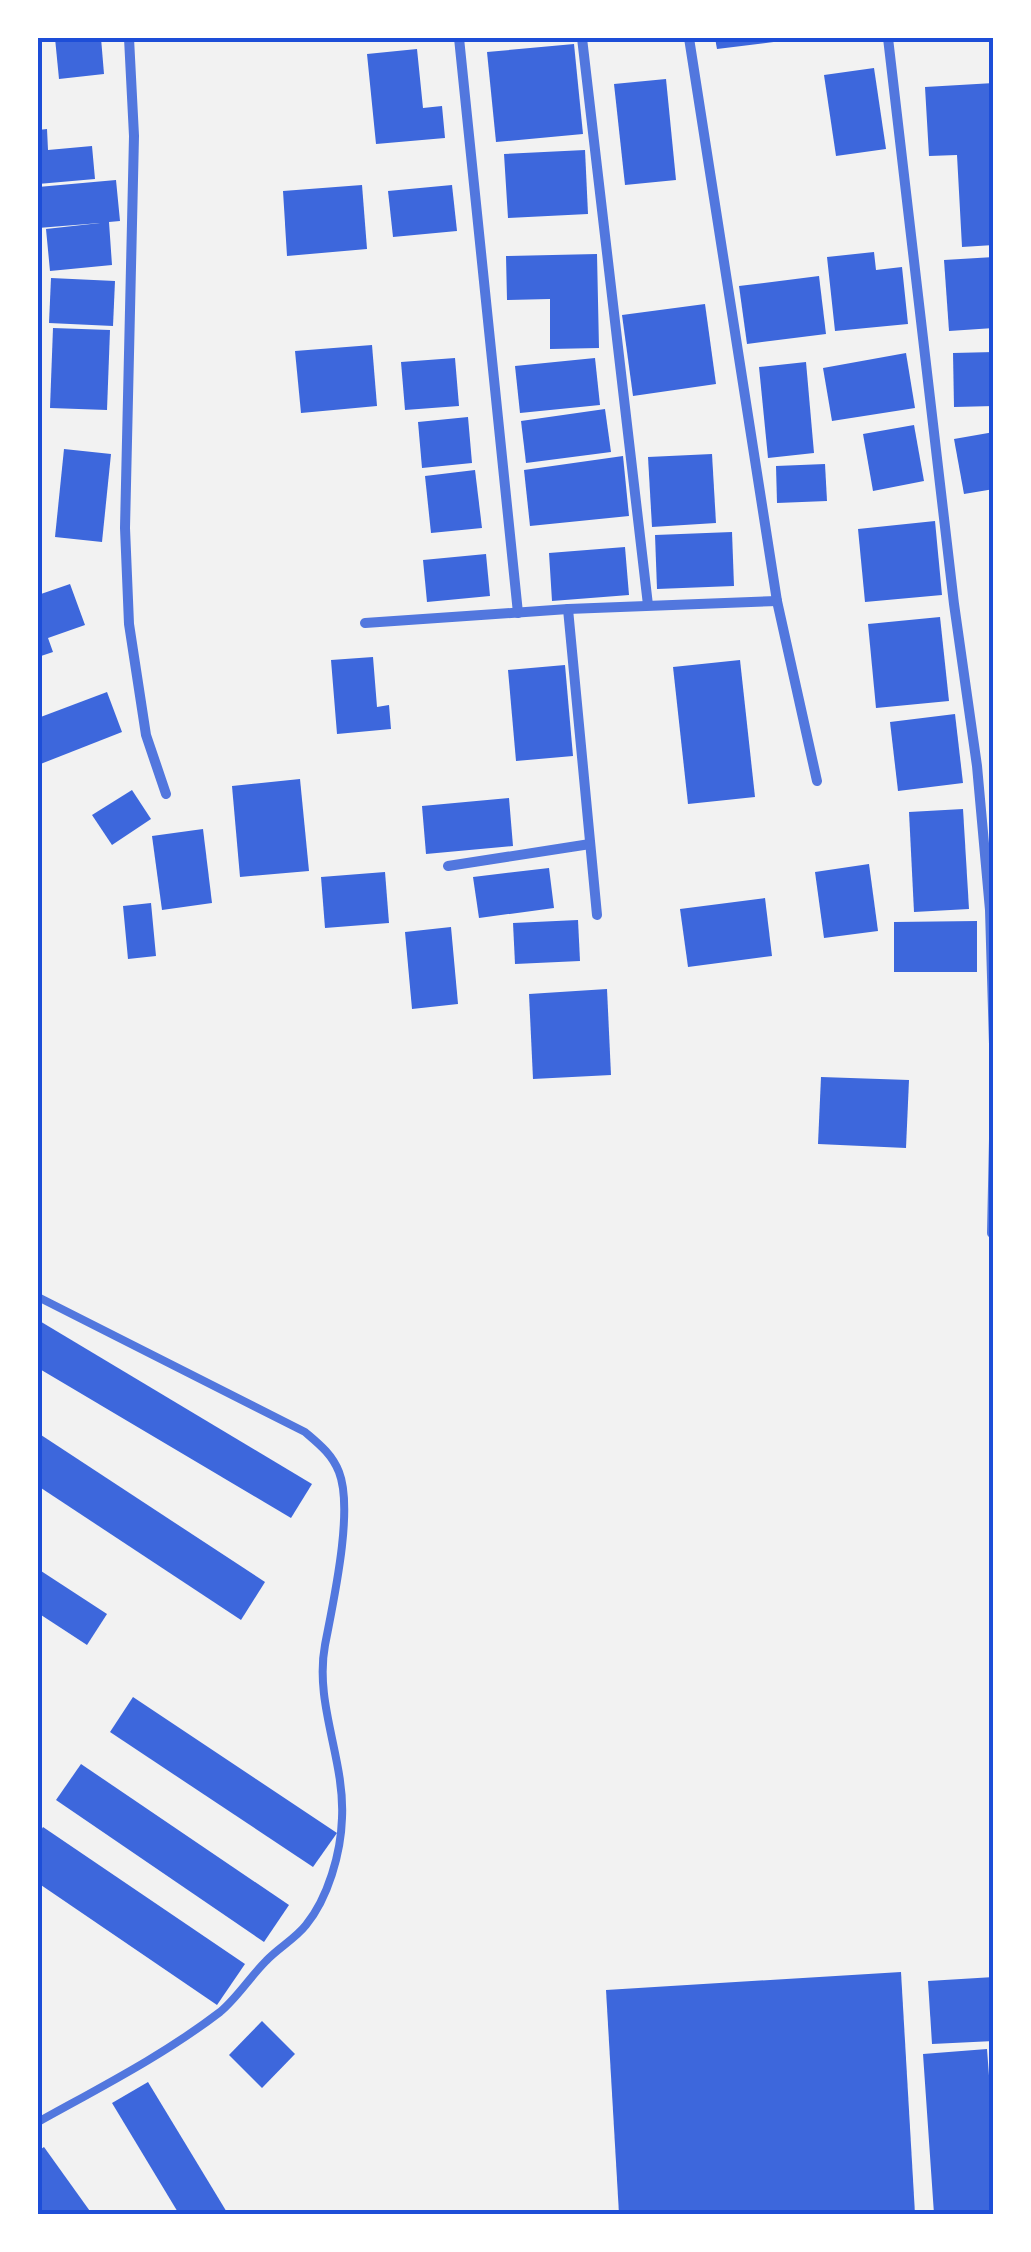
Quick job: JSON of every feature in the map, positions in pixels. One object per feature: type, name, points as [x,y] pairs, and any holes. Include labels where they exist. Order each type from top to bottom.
[{"type":"street","points":[[129,38],[134,136],[125,528],[129,624],[146,736],[166,794]]},
{"type":"street","points":[[458,38],[518,613]]},
{"type":"street","points":[[582,38],[648,605]]},
{"type":"street","points":[[689,38],[777,601],[818,781]]},
{"type":"street","points":[[888,38],[954,604],[978,766],[990,910],[994,1044]]},
{"type":"street","points":[[365,624],[568,609],[777,601]]},
{"type":"street","points":[[568,609],[597,915]]},
{"type":"street","points":[[448,866],[590,844]]},
{"type":"street","points":[[992,1234],[994,1139]]},
{"type":"lane","points":[[38,1297],[305,1432],[324,1448],[338,1469],[345,1493],[324,1653],[323,1698],[339,1766],[342,1820],[330,1879],[306,1924],[222,2010],[116,2079],[38,2122]]},
{"type":"building","points":[[55,38],[101,38],[104,74],[59,79]]},
{"type":"building","points":[[715,38],[789,38],[789,40],[717,49]]},
{"type":"building","points":[[574,44],[583,134],[496,142],[487,52]]},
{"type":"building","points":[[417,49],[423,108],[442,106],[445,138],[376,144],[367,54]]},
{"type":"building","points":[[874,68],[886,149],[836,156],[824,75]]},
{"type":"building","points":[[666,79],[676,180],[625,185],[614,84]]},
{"type":"building","points":[[994,83],[994,245],[962,247],[957,155],[929,156],[925,87]]},
{"type":"building","points":[[47,129],[48,150],[92,146],[95,179],[38,184],[38,130]]},
{"type":"building","points":[[585,150],[588,214],[508,218],[504,154]]},
{"type":"building","points":[[116,180],[120,221],[109,222],[112,265],[50,271],[46,229],[100,223],[38,228],[38,187]]},
{"type":"building","points":[[362,185],[367,249],[287,256],[283,191]]},
{"type":"building","points":[[452,185],[457,231],[393,237],[388,191]]},
{"type":"building","points":[[874,252],[876,270],[902,267],[908,324],[835,331],[827,257]]},
{"type":"building","points":[[597,254],[599,348],[550,349],[550,299],[507,300],[506,256]]},
{"type":"building","points":[[994,257],[994,328],[949,331],[944,260]]},
{"type":"building","points":[[819,276],[826,334],[747,344],[739,286]]},
{"type":"building","points":[[51,278],[115,281],[113,326],[49,323]]},
{"type":"building","points":[[705,304],[716,384],[633,396],[622,315]]},
{"type":"building","points":[[53,328],[110,330],[107,410],[50,408]]},
{"type":"building","points":[[372,345],[377,406],[301,413],[295,351]]},
{"type":"building","points":[[994,352],[994,406],[954,407],[953,353]]},
{"type":"building","points":[[906,353],[915,408],[832,421],[823,368]]},
{"type":"building","points":[[455,358],[459,406],[405,410],[401,362]]},
{"type":"building","points":[[595,358],[600,405],[520,413],[515,366]]},
{"type":"building","points":[[806,362],[814,453],[768,458],[759,367]]},
{"type":"building","points":[[605,409],[611,452],[526,463],[521,421]]},
{"type":"building","points":[[468,417],[472,463],[422,468],[418,422]]},
{"type":"building","points":[[914,425],[924,481],[873,491],[863,434]]},
{"type":"building","points":[[994,432],[994,489],[964,494],[954,439]]},
{"type":"building","points":[[64,449],[111,454],[102,542],[55,537]]},
{"type":"building","points":[[712,454],[716,523],[652,527],[648,457]]},
{"type":"building","points":[[623,456],[629,516],[530,526],[524,470]]},
{"type":"building","points":[[825,464],[827,501],[777,503],[776,466]]},
{"type":"building","points":[[475,470],[482,528],[431,533],[425,476]]},
{"type":"building","points":[[935,521],[942,595],[865,602],[858,529]]},
{"type":"building","points":[[732,532],[734,586],[657,589],[655,535]]},
{"type":"building","points":[[625,547],[629,595],[552,601],[549,553]]},
{"type":"building","points":[[486,554],[490,596],[427,602],[423,560]]},
{"type":"building","points":[[70,584],[85,625],[48,638],[53,652],[38,657],[38,595]]},
{"type":"building","points":[[940,617],[949,701],[876,708],[868,624]]},
{"type":"building","points":[[373,657],[377,707],[389,705],[391,729],[337,734],[331,660]]},
{"type":"building","points":[[740,660],[755,797],[688,804],[673,667]]},
{"type":"building","points":[[565,665],[573,756],[516,761],[508,670]]},
{"type":"building","points":[[107,692],[122,732],[38,765],[38,718]]},
{"type":"building","points":[[955,714],[963,783],[898,791],[890,722]]},
{"type":"building","points":[[300,779],[309,871],[240,877],[232,786]]},
{"type":"building","points":[[132,790],[151,819],[112,845],[92,815]]},
{"type":"building","points":[[509,798],[513,846],[426,854],[422,806]]},
{"type":"building","points":[[963,809],[969,909],[914,912],[909,812]]},
{"type":"building","points":[[203,829],[212,903],[162,910],[152,836]]},
{"type":"building","points":[[869,864],[878,931],[824,938],[815,872]]},
{"type":"building","points":[[549,868],[554,908],[479,918],[473,877]]},
{"type":"building","points":[[385,872],[389,923],[325,928],[321,877]]},
{"type":"building","points":[[765,898],[772,956],[688,967],[680,909]]},
{"type":"building","points":[[151,903],[156,956],[128,959],[123,906]]},
{"type":"building","points":[[578,920],[580,961],[515,964],[513,923]]},
{"type":"building","points":[[977,921],[977,972],[894,972],[894,922]]},
{"type":"building","points":[[451,927],[458,1004],[412,1009],[405,932]]},
{"type":"building","points":[[607,989],[611,1075],[533,1079],[529,994]]},
{"type":"building","points":[[821,1077],[909,1080],[906,1148],[818,1144]]},
{"type":"building","points":[[38,1320],[312,1484],[291,1518],[38,1368]]},
{"type":"building","points":[[38,1433],[265,1582],[241,1620],[38,1486]]},
{"type":"building","points":[[38,1569],[107,1614],[87,1645],[38,1613]]},
{"type":"building","points":[[133,1697],[337,1833],[313,1867],[110,1732]]},
{"type":"building","points":[[81,1764],[289,1905],[264,1942],[56,1800]]},
{"type":"building","points":[[43,1827],[245,1964],[217,2005],[38,1883],[38,1835]]},
{"type":"building","points":[[901,1972],[915,2214],[619,2214],[606,1990]]},
{"type":"building","points":[[994,1977],[994,2041],[932,2044],[928,1981]]},
{"type":"building","points":[[262,2021],[295,2054],[262,2088],[229,2055]]},
{"type":"building","points":[[987,2049],[990,2089],[994,2089],[994,2214],[934,2214],[923,2054]]},
{"type":"building","points":[[148,2082],[228,2214],[179,2214],[112,2103]]},
{"type":"building","points":[[44,2147],[92,2214],[38,2214],[38,2151]]}]
